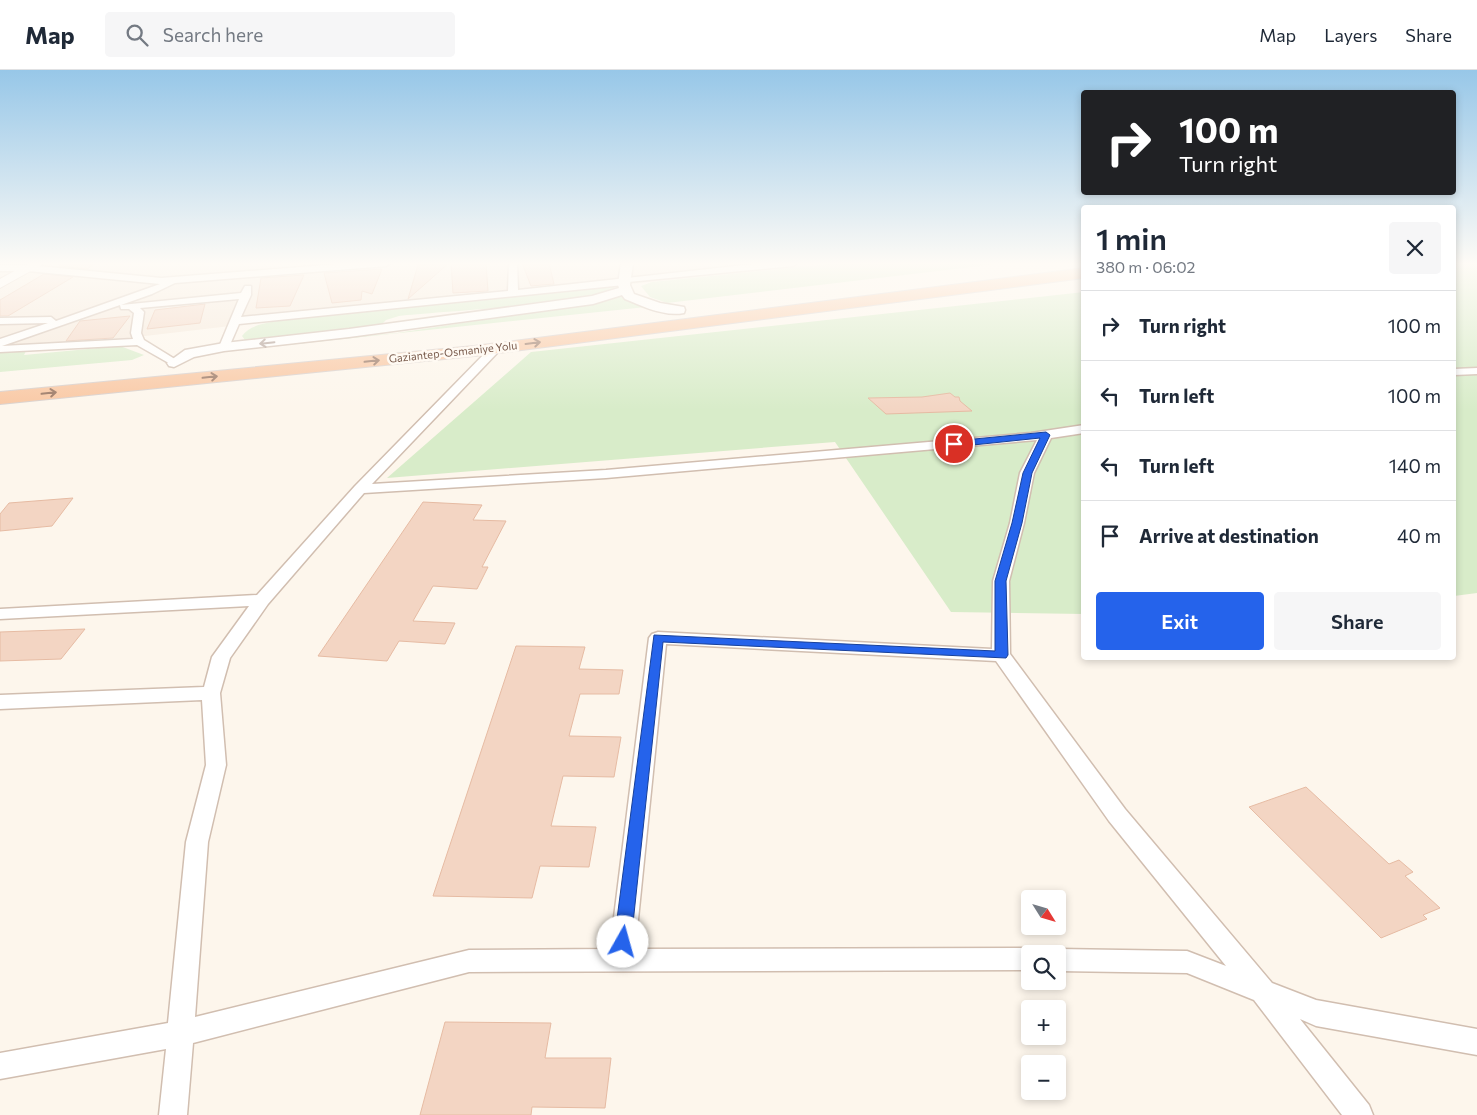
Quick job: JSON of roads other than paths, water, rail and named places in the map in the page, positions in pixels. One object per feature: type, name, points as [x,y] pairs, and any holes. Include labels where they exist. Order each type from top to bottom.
[{"type":"highway","points":[[541,326],[664,312]]},
{"type":"highway","name":"Gaziantep-Osmaniye Yolu","points":[[0,398],[496,348],[780,312]]},
{"type":"highway","name":"Gaziantep-Osmaniye Yolu","points":[[145,366],[482,332]]},
{"type":"street","points":[[0,344],[92,312]]},
{"type":"street","points":[[139,312],[136,333],[139,342]]},
{"type":"street","points":[[224,347],[239,312]]},
{"type":"street","points":[[235,322],[337,312]]},
{"type":"street","points":[[0,350],[139,342],[174,363],[190,353],[224,347],[358,332],[507,312]]},
{"type":"street","points":[[0,321],[68,320]]},
{"type":"street","points":[[174,1115],[197,842],[216,765],[211,693],[221,657],[262,600],[360,489],[496,348]]},
{"type":"street","points":[[1456,372],[1477,371]]},
{"type":"street","points":[[360,489],[616,473],[1046,435],[1081,429]]},
{"type":"street","points":[[1046,435],[1027,473],[1017,523],[1000,581],[1002,655],[1118,815],[1262,991],[1359,1115]]},
{"type":"street","points":[[0,614],[262,600]]},
{"type":"street","points":[[621,961],[658,638],[1002,655]]},
{"type":"street","points":[[0,702],[211,693]]},
{"type":"street","points":[[0,1066],[182,1033],[469,961],[1021,959]]},
{"type":"street","points":[[1066,960],[1187,962],[1316,1014],[1477,1042]]}]
